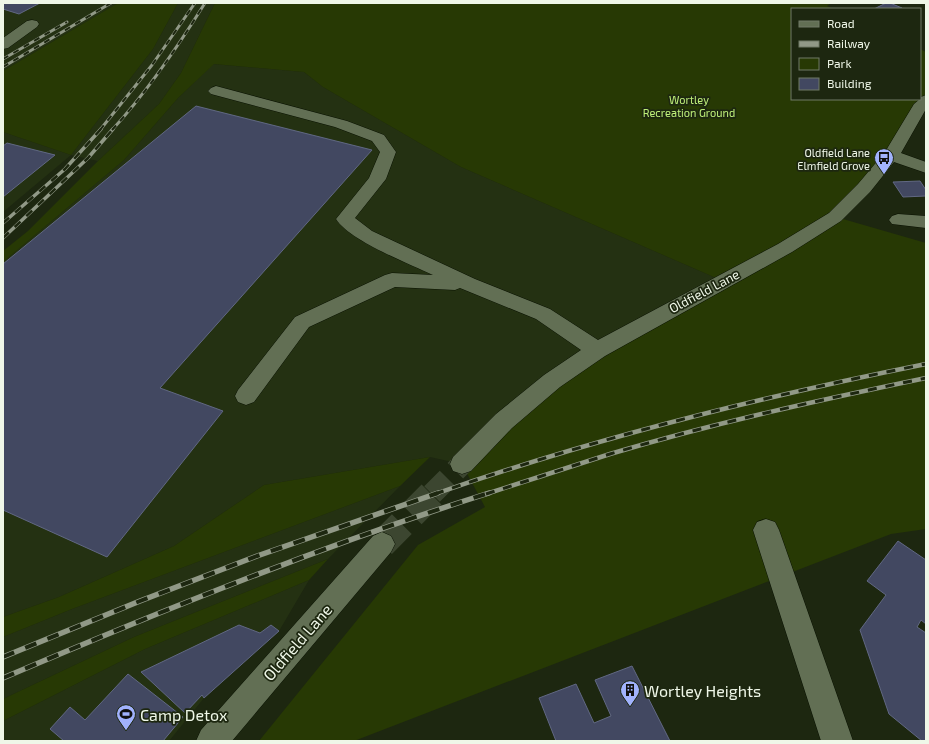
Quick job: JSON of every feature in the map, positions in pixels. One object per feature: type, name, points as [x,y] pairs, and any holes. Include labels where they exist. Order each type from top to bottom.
[{"type":"street","points":[[3,45],[32,24]]},
{"type":"street","points":[[216,91],[341,124],[378,138],[388,152],[377,179],[345,219],[365,235],[468,284],[543,314],[597,350]]},
{"type":"street","name":"Oldfield Lane","points":[[462,464],[504,421],[552,381],[597,350],[636,327],[785,248],[835,216],[864,188],[891,155],[919,107],[926,100]]},
{"type":"street","points":[[891,155],[926,168]]},
{"type":"street","points":[[898,220],[926,222]]},
{"type":"street","points":[[246,396],[302,322],[392,280],[468,284]]},
{"type":"street","points":[[766,530],[837,741]]},
{"type":"street","name":"Oldfield Lane","points":[[212,741],[382,544]]},
{"type":"shaded area","points":[[3,3],[118,3],[3,71]]},
{"type":"shaded area","points":[[178,3],[215,3],[181,73],[159,104],[98,161],[71,155],[153,49]]},
{"type":"shaded area","points":[[213,64],[304,72],[323,87],[461,167],[723,281],[462,464],[430,457],[264,485],[174,546],[59,597],[3,617],[3,262],[124,160],[178,98]]},
{"type":"shaded area","points":[[3,132],[71,155],[3,212]]},
{"type":"shaded area","points":[[400,486],[328,559],[134,637],[3,699],[3,637],[72,609]]},
{"type":"shaded area","points":[[309,580],[279,631],[204,698],[169,741],[3,741],[3,721],[145,649]]},
{"type":"green space","points":[[118,3],[178,3],[153,49],[71,155],[3,132],[3,71]]},
{"type":"green space","name":"Wortley Recreation Ground","points":[[215,3],[831,3],[827,6],[832,8],[791,8],[791,100],[921,100],[921,50],[926,52],[926,108],[836,217],[926,243],[926,529],[891,534],[354,741],[259,741],[418,545],[485,507],[462,464],[504,421],[723,281],[461,167],[323,87],[304,72],[214,64],[178,98],[124,160],[3,262],[3,251],[28,231],[98,161],[159,104],[181,73]]},
{"type":"green space","points":[[430,457],[400,486],[72,609],[3,637],[3,617],[59,597],[174,546],[264,485]]},
{"type":"green space","points":[[328,559],[309,580],[145,649],[3,721],[3,699],[134,637]]},
{"type":"building","points":[[3,3],[40,3],[19,14],[3,9]]},
{"type":"building","points":[[886,3],[890,3],[902,8],[876,8]]},
{"type":"building","points":[[196,106],[372,150],[160,388],[223,411],[107,557],[3,510],[3,264]]},
{"type":"building","points":[[7,143],[55,155],[3,197],[3,146]]},
{"type":"building","points":[[920,181],[926,190],[926,196],[903,197],[893,182]]},
{"type":"building","points":[[898,541],[926,560],[926,624],[921,620],[917,627],[926,633],[926,741],[922,741],[889,714],[860,630],[886,595],[867,581]]},
{"type":"building","points":[[239,625],[260,633],[271,625],[279,631],[204,698],[202,695],[185,713],[141,672]]},
{"type":"building","name":"Wortley Heights","points":[[632,666],[670,741],[556,741],[539,698],[576,684],[594,723],[611,716],[595,680]]},
{"type":"building","points":[[128,674],[183,717],[163,741],[64,741],[50,729],[70,707],[85,720]]},
{"type":"tunnel","points":[[382,544],[462,464]]},
{"type":"railway","points":[[3,67],[111,3]]},
{"type":"railway","points":[[100,130],[152,65],[195,3]]},
{"type":"railway","points":[[112,130],[162,69],[205,3]]},
{"type":"railway","points":[[3,59],[67,22]]},
{"type":"railway","points":[[3,223],[65,169],[101,129]]},
{"type":"railway","points":[[3,238],[88,158],[113,129]]},
{"type":"railway","points":[[438,493],[556,455],[678,420],[802,390],[926,364]]},
{"type":"railway","points":[[486,494],[610,454],[688,432],[926,378]]},
{"type":"railway","points":[[3,657],[140,601],[257,556],[438,493]]},
{"type":"railway","points":[[3,678],[184,603],[305,556],[489,493]]},
{"type":"place","name":"Oldfield Lane Elmfield Grove","points":[[884,175]]},
{"type":"place","name":"Wortley Heights","points":[[630,707]]},
{"type":"place","name":"Camp Detox","points":[[126,731]]}]
